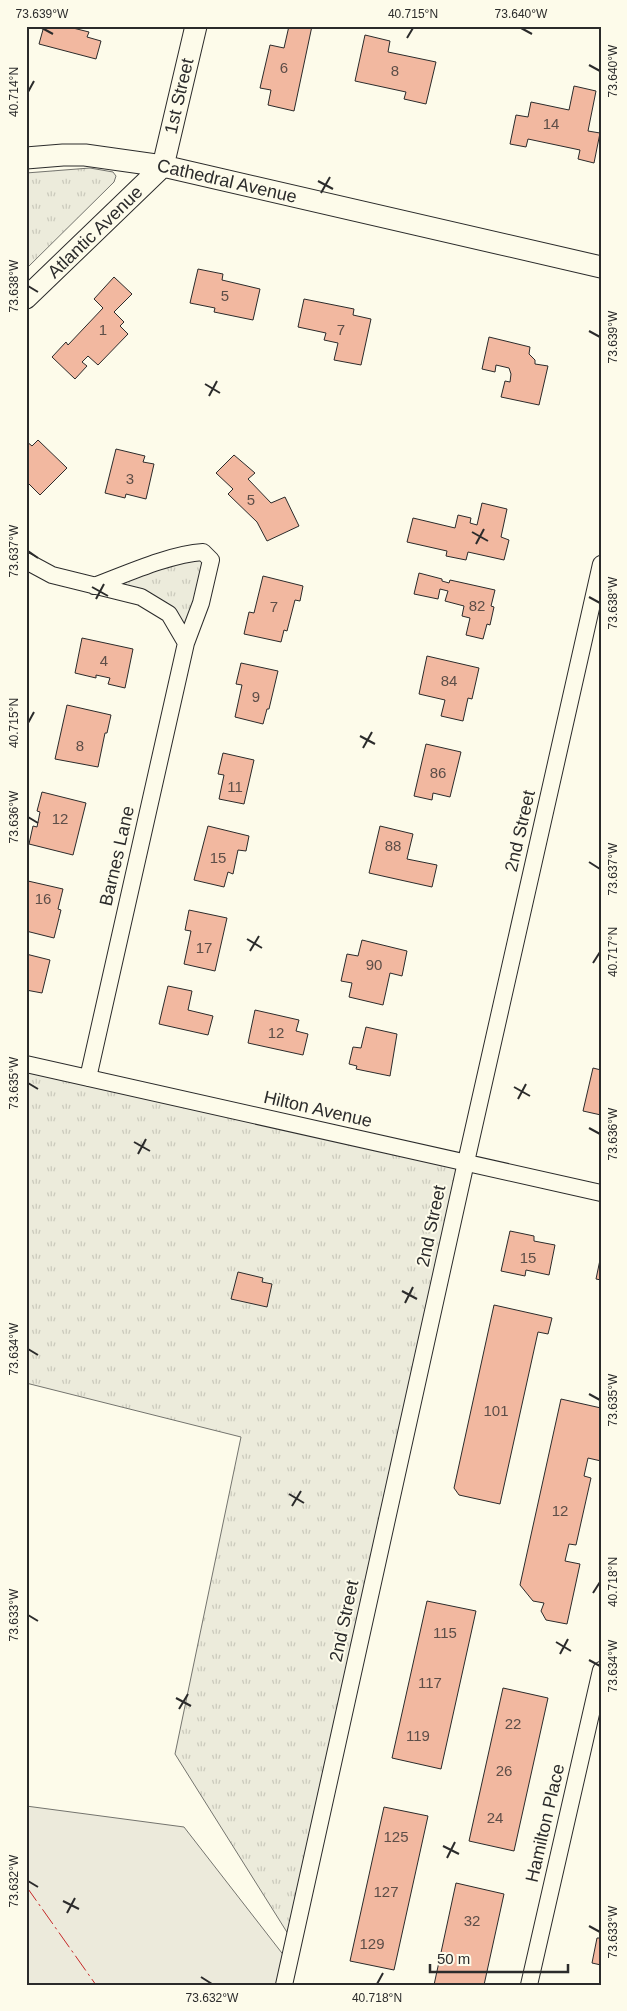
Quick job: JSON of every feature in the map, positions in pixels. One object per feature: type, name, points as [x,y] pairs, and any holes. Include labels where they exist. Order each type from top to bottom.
[{"type":"street","name":"1st Street","points":[[163,166],[196,26]]},
{"type":"street","name":"Cathedral Avenue","points":[[26,158],[86,155],[163,166],[601,267]]},
{"type":"street","name":"Atlantic Avenue","points":[[26,298],[163,166]]},
{"type":"street","name":"Barnes Lane","points":[[88,1078],[186,643],[201,603],[211,560],[203,552],[191,552],[94,586]]},
{"type":"street","points":[[26,561],[52,575],[141,598],[168,614],[186,643]]},
{"type":"street","name":"2nd Street","points":[[284,1985],[466,1162],[601,564]]},
{"type":"street","name":"Hilton Avenue","points":[[26,1064],[601,1193]]},
{"type":"street","name":"Hamilton Place","points":[[529,1985],[601,1670]]},
{"type":"green space","points":[[90,168],[113,172],[116,176],[114,182],[26,269],[26,173]]},
{"type":"green space","points":[[171,558],[211,560],[186,643],[168,614],[94,586]]},
{"type":"green space","points":[[26,1065],[465,1167],[290,1937],[175,1754],[241,1437],[26,1383]]},
{"type":"shaded area","points":[[26,1806],[184,1827],[285,1957],[280,1985],[26,1985]]},
{"type":"building","points":[[44,26],[65,26],[89,32],[87,37],[101,41],[96,59],[39,44]]},
{"type":"building","points":[[289,26],[312,26],[294,111],[268,105],[271,90],[260,88],[270,45],[284,48]]},
{"type":"building","points":[[365,35],[390,41],[388,52],[436,62],[426,104],[404,99],[406,92],[355,81]]},
{"type":"building","points":[[574,86],[596,91],[588,131],[600,133],[594,163],[578,159],[580,150],[528,139],[526,147],[510,144],[516,115],[528,117],[531,102],[569,110]]},
{"type":"building","points":[[198,269],[223,274],[222,280],[260,289],[253,320],[214,312],[215,308],[190,303]]},
{"type":"building","points":[[114,277],[132,294],[114,312],[124,322],[120,326],[128,334],[98,365],[88,356],[82,362],[87,366],[75,379],[52,357],[66,342],[68,345],[103,308],[94,299]]},
{"type":"building","points":[[304,299],[354,309],[353,315],[371,319],[361,365],[334,360],[338,343],[324,340],[326,333],[298,327]]},
{"type":"building","points":[[489,337],[530,347],[529,354],[535,360],[535,364],[548,366],[539,405],[501,397],[505,381],[510,382],[511,374],[509,368],[496,365],[495,372],[482,369]]},
{"type":"building","points":[[38,440],[67,468],[40,495],[26,481],[26,441],[32,446]]},
{"type":"building","points":[[116,449],[145,456],[143,462],[154,464],[146,499],[126,494],[125,498],[105,493]]},
{"type":"building","points":[[234,455],[255,473],[248,479],[271,503],[285,497],[299,526],[267,541],[257,522],[228,494],[233,489],[216,473]]},
{"type":"building","points":[[482,503],[507,509],[501,537],[509,540],[504,560],[468,552],[466,560],[446,556],[447,551],[407,542],[413,518],[455,528],[458,515],[471,518],[470,523],[477,525]]},
{"type":"building","points":[[419,573],[442,579],[442,581],[449,583],[450,580],[495,590],[491,606],[494,607],[490,625],[487,624],[483,639],[466,635],[470,618],[462,616],[464,606],[445,601],[448,591],[440,589],[438,599],[414,594]]},
{"type":"building","points":[[263,576],[303,586],[300,601],[295,600],[287,631],[284,630],[281,642],[244,634],[249,612],[254,613]]},
{"type":"building","points":[[82,638],[133,649],[125,688],[108,684],[110,678],[96,675],[96,678],[75,673]]},
{"type":"building","points":[[427,656],[479,668],[472,699],[468,698],[463,721],[441,716],[445,700],[419,694]]},
{"type":"building","points":[[241,663],[278,671],[269,709],[267,709],[263,724],[235,717],[242,685],[236,684]]},
{"type":"building","points":[[67,705],[111,715],[98,767],[55,759]]},
{"type":"building","points":[[426,744],[461,752],[450,797],[433,793],[432,800],[414,796]]},
{"type":"building","points":[[223,753],[254,760],[244,804],[219,799],[224,775],[218,774]]},
{"type":"building","points":[[42,792],[86,803],[73,855],[29,844],[33,826],[37,827],[40,812],[37,811]]},
{"type":"building","points":[[208,826],[249,836],[246,851],[238,850],[233,874],[228,872],[224,887],[194,880]]},
{"type":"building","points":[[380,826],[413,834],[407,859],[437,865],[432,887],[369,873]]},
{"type":"building","points":[[28,881],[63,889],[58,909],[61,910],[54,938],[26,931],[26,889]]},
{"type":"building","points":[[189,910],[227,918],[215,971],[184,964],[191,931],[185,930]]},
{"type":"building","points":[[362,940],[407,951],[402,976],[390,973],[383,1005],[349,997],[352,983],[341,981],[347,954],[358,956]]},
{"type":"building","points":[[26,954],[50,960],[42,993],[26,990]]},
{"type":"building","points":[[168,986],[192,991],[188,1010],[213,1016],[208,1035],[159,1024]]},
{"type":"building","points":[[255,1010],[299,1020],[296,1031],[308,1034],[303,1055],[248,1043]]},
{"type":"building","points":[[366,1027],[397,1034],[390,1076],[356,1069],[357,1066],[349,1064],[353,1047],[361,1048]]},
{"type":"building","points":[[593,1068],[601,1070],[601,1115],[583,1111]]},
{"type":"building","points":[[510,1231],[534,1236],[534,1241],[555,1245],[549,1275],[526,1270],[525,1276],[501,1271]]},
{"type":"building","points":[[601,1255],[601,1280],[596,1279]]},
{"type":"building","points":[[238,1272],[263,1278],[262,1282],[272,1284],[267,1307],[231,1299]]},
{"type":"building","points":[[494,1305],[552,1318],[548,1334],[538,1332],[500,1504],[459,1495],[454,1488]]},
{"type":"building","points":[[561,1399],[601,1408],[601,1461],[588,1458],[584,1476],[591,1478],[576,1545],[569,1544],[565,1561],[580,1564],[567,1624],[546,1620],[541,1611],[544,1603],[533,1601],[520,1585]]},
{"type":"building","points":[[427,1601],[476,1611],[441,1769],[392,1758]]},
{"type":"building","points":[[503,1688],[548,1698],[514,1851],[469,1841]]},
{"type":"building","points":[[384,1807],[428,1816],[394,1970],[350,1961]]},
{"type":"building","points":[[456,1883],[504,1894],[484,1985],[434,1985]]},
{"type":"building","points":[[597,1938],[601,1938],[601,1965],[592,1963]]},
{"type":"power","points":[[26,1886],[96,1985]]}]
